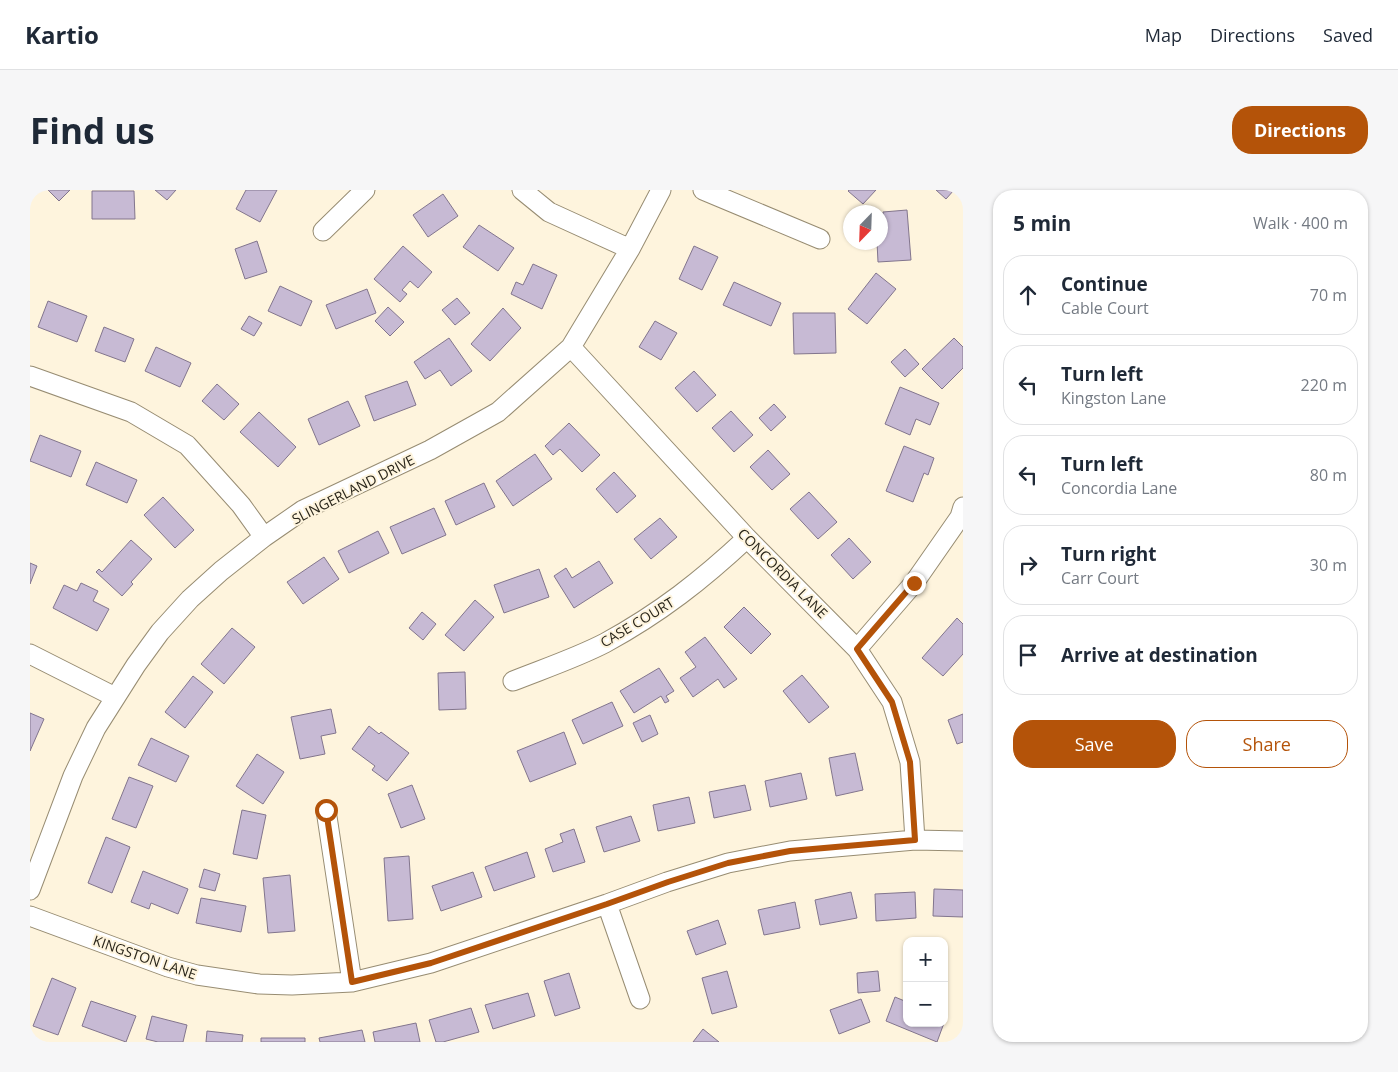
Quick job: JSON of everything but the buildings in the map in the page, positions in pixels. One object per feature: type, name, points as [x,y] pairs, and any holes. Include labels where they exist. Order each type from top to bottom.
[{"type":"street","points":[[323,231],[365,190]]},
{"type":"street","points":[[522,190],[549,212],[630,249]]},
{"type":"street","name":"SLINGERLAND DRIVE","points":[[30,890],[73,776],[96,728],[160,632],[190,599],[221,571],[264,537],[303,510],[430,450],[498,412],[571,347],[630,249],[661,190]]},
{"type":"street","points":[[703,190],[820,239]]},
{"type":"street","name":"CONCORDIA LANE","points":[[571,347],[747,538],[857,649],[892,702],[910,762],[915,840]]},
{"type":"street","points":[[30,376],[131,412],[186,445],[241,505],[264,537]]},
{"type":"street","points":[[857,649],[914,583],[960,517],[963,507]]},
{"type":"street","name":"CASE COURT","points":[[513,681],[604,643],[646,619],[684,594],[747,538]]},
{"type":"street","points":[[30,654],[115,697]]},
{"type":"street","points":[[326,810],[352,982]]},
{"type":"street","name":"KINGSTON LANE","points":[[30,916],[197,976],[259,984],[284,985],[352,982],[431,963],[728,863],[790,851],[915,840],[963,841]]},
{"type":"street","points":[[607,904],[640,999]]},
{"type":"route","points":[[326,810],[352,982],[431,963],[728,863],[790,851],[915,840],[910,762],[892,702],[857,649],[914,583]]}]
